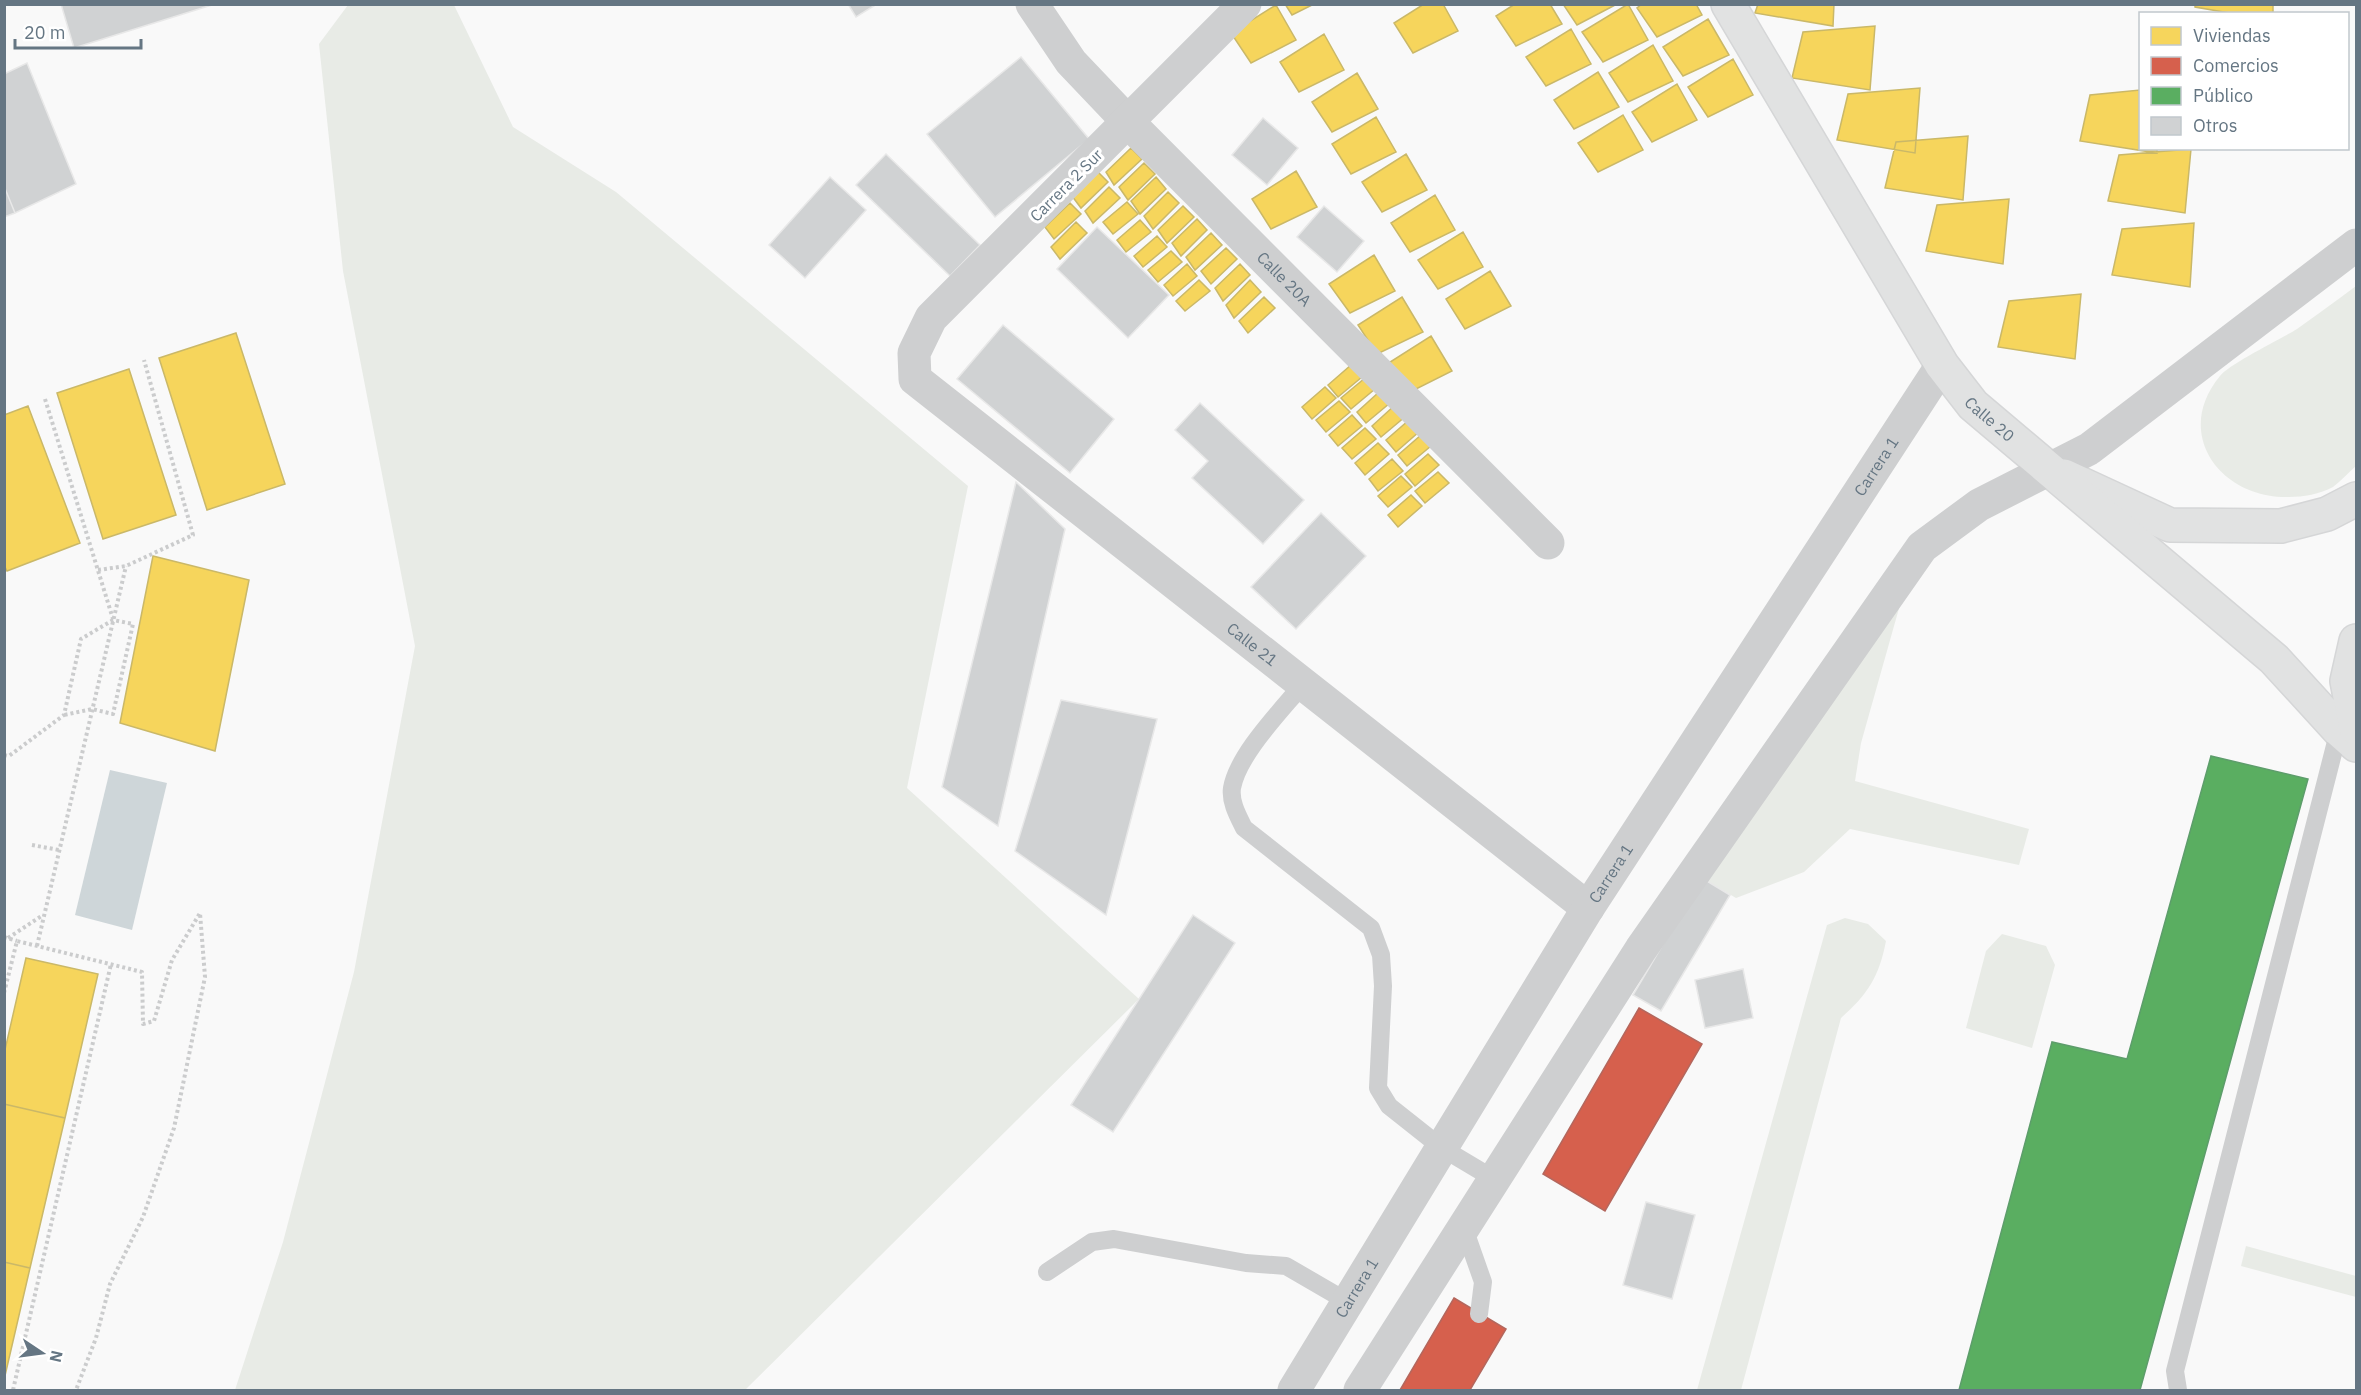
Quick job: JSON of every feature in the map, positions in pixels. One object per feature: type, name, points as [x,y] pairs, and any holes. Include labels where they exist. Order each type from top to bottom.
[{"type":"main road","name":"Calle 20","points":[[1728,4],[1942,365],[1973,405],[2274,659],[2351,734]]},
{"type":"main road","points":[[2052,470],[2170,525],[2282,526],[2326,514],[2356,499]]},
{"type":"main road","points":[[2351,734],[2347,681],[2356,641]]},
{"type":"street","name":"Calle 20A","points":[[1032,4],[1071,62],[1129,123],[1548,543]]},
{"type":"street","name":"Carrera 2 Sur","points":[[915,379],[914,353],[931,318],[1129,123],[1245,4]]},
{"type":"street","points":[[1360,1390],[1641,949],[1922,547],[1979,505],[2052,470],[2089,449],[2356,245]]},
{"type":"street","name":"Carrera 1","points":[[1294,1390],[1588,909],[1942,365]]},
{"type":"street","name":"Calle 21","points":[[915,379],[1588,909]]},
{"type":"lane","points":[[1303,684],[1243,762],[1232,788],[1234,809],[1244,828],[1371,928],[1381,955],[1383,986],[1378,1088],[1389,1106],[1442,1148],[1494,1179]]},
{"type":"lane","points":[[2178,1390],[2175,1371],[2351,734]]},
{"type":"lane","points":[[1464,1228],[1483,1282],[1479,1314]]},
{"type":"lane","points":[[1047,1272],[1092,1242],[1114,1239],[1246,1263],[1286,1266],[1348,1302]]},
{"type":"path","points":[[98,570],[126,566],[193,535],[144,360]]},
{"type":"path","points":[[45,399],[113,620]]},
{"type":"path","points":[[37,946],[126,566]]},
{"type":"path","points":[[4,755],[9,756],[64,715],[92,709],[113,714],[133,624],[113,620],[81,639],[64,715]]},
{"type":"path","points":[[32,845],[59,849]]},
{"type":"path","points":[[6,938],[142,972],[143,1024],[154,1021],[172,960],[200,913],[205,977],[174,1128],[143,1217],[110,1284],[96,1338],[76,1390]]},
{"type":"path","points":[[6,938],[44,915]]},
{"type":"path","points":[[4,993],[17,941]]},
{"type":"path","points":[[13,1390],[111,964]]},
{"type":"shaded area","points":[[348,5],[454,5],[513,127],[616,192],[968,486],[907,788],[1139,999],[745,1390],[235,1390],[283,1242],[354,972],[415,646],[343,271],[319,44]]},
{"type":"shaded area","points":[[2356,286],[2356,466],[2333,487],[2311,495],[2289,497],[2265,495],[2243,487],[2225,475],[2211,459],[2203,440],[2201,420],[2206,398],[2225,371],[2297,329]]},
{"type":"shaded area","points":[[1907,580],[1861,743],[1855,781],[2029,829],[2019,865],[1850,829],[1804,872],[1736,898],[1702,878]]},
{"type":"shaded area","points":[[110,770],[167,783],[132,930],[75,915]]},
{"type":"shaded area","points":[[1845,918],[1868,924],[1886,941],[1880,965],[1865,993],[1841,1018],[1741,1390],[1697,1390],[1827,925]]},
{"type":"shaded area","points":[[2002,934],[2046,946],[2055,965],[2032,1048],[1966,1028],[1986,951]]},
{"type":"shaded area","points":[[2246,1246],[2356,1276],[2356,1297],[2241,1266]]},
{"type":"building: Viviendas","points":[[1285,4],[1314,4],[1292,15]]},
{"type":"building: Viviendas","points":[[1424,4],[1443,4],[1458,31],[1413,53],[1394,23]]},
{"type":"building: Viviendas","points":[[1515,4],[1550,4],[1562,24],[1516,46],[1496,16]]},
{"type":"building: Viviendas","points":[[1563,4],[1617,4],[1577,25]]},
{"type":"building: Viviendas","points":[[1628,4],[1648,40],[1603,62],[1582,32]]},
{"type":"building: Viviendas","points":[[1642,4],[1696,4],[1702,15],[1657,37],[1637,8]]},
{"type":"building: Viviendas","points":[[1758,4],[1834,4],[1833,26],[1755,13]]},
{"type":"building: Viviendas","points":[[2195,4],[2273,4],[2273,12],[2224,12],[2195,7]]},
{"type":"building: Viviendas","points":[[1276,5],[1296,40],[1251,63],[1231,33]]},
{"type":"building: Viviendas","points":[[1708,19],[1729,55],[1683,76],[1663,47]]},
{"type":"building: Viviendas","points":[[1875,26],[1870,90],[1792,78],[1803,32]]},
{"type":"building: Viviendas","points":[[1571,29],[1591,64],[1546,86],[1526,57]]},
{"type":"building: Viviendas","points":[[1324,34],[1344,70],[1299,92],[1280,62]]},
{"type":"building: Viviendas","points":[[1653,45],[1673,81],[1628,102],[1609,73]]},
{"type":"building: Viviendas","points":[[1733,59],[1753,95],[1708,117],[1688,87]]},
{"type":"building: Viviendas","points":[[1598,72],[1619,107],[1574,129],[1554,100]]},
{"type":"building: Viviendas","points":[[1357,73],[1378,109],[1332,132],[1312,102]]},
{"type":"building: Viviendas","points":[[1677,84],[1697,120],[1652,142],[1632,112]]},
{"type":"building: Viviendas","points":[[1920,88],[1915,153],[1837,140],[1848,94]]},
{"type":"building: Viviendas","points":[[2139,90],[2139,150],[2157,150],[2157,153],[2080,141],[2090,95]]},
{"type":"building: Viviendas","points":[[1623,115],[1643,150],[1598,172],[1578,143]]},
{"type":"building: Viviendas","points":[[1376,117],[1396,152],[1351,174],[1332,144]]},
{"type":"building: Viviendas","points":[[1968,136],[1963,200],[1885,188],[1896,142]]},
{"type":"building: Viviendas","points":[[1131,148],[1142,159],[1114,185],[1106,172]]},
{"type":"building: Viviendas","points":[[2191,150],[2185,213],[2108,201],[2119,155]]},
{"type":"building: Viviendas","points":[[1406,154],[1427,190],[1382,212],[1362,182]]},
{"type":"building: Viviendas","points":[[1144,163],[1155,174],[1128,200],[1119,187]]},
{"type":"building: Viviendas","points":[[1097,171],[1108,182],[1081,208],[1072,196]]},
{"type":"building: Viviendas","points":[[1296,171],[1317,207],[1271,229],[1252,199]]},
{"type":"building: Viviendas","points":[[1156,177],[1166,189],[1140,214],[1131,201]]},
{"type":"building: Viviendas","points":[[1109,187],[1120,198],[1093,223],[1085,211]]},
{"type":"building: Viviendas","points":[[1168,192],[1179,203],[1153,229],[1144,216]]},
{"type":"building: Viviendas","points":[[1435,195],[1455,230],[1410,252],[1391,223]]},
{"type":"building: Viviendas","points":[[2009,199],[2003,264],[1926,251],[1937,205]]},
{"type":"building: Viviendas","points":[[1127,202],[1138,214],[1113,234],[1103,222]]},
{"type":"building: Viviendas","points":[[1070,203],[1081,214],[1054,239],[1045,227]]},
{"type":"building: Viviendas","points":[[1183,206],[1194,217],[1167,243],[1158,230]]},
{"type":"building: Viviendas","points":[[1197,219],[1207,230],[1181,256],[1172,243]]},
{"type":"building: Viviendas","points":[[1140,220],[1151,232],[1126,252],[1117,240]]},
{"type":"building: Viviendas","points":[[1076,222],[1087,233],[1060,259],[1051,247]]},
{"type":"building: Viviendas","points":[[2194,223],[2190,287],[2112,275],[2122,229]]},
{"type":"building: Viviendas","points":[[1463,232],[1483,267],[1438,289],[1418,260]]},
{"type":"building: Viviendas","points":[[1211,233],[1222,245],[1195,270],[1186,257]]},
{"type":"building: Viviendas","points":[[1157,236],[1167,247],[1143,267],[1134,256]]},
{"type":"building: Viviendas","points":[[1226,248],[1237,259],[1211,284],[1201,271]]},
{"type":"building: Viviendas","points":[[1171,251],[1182,262],[1158,282],[1148,270]]},
{"type":"building: Viviendas","points":[[1374,255],[1395,291],[1350,313],[1329,284]]},
{"type":"building: Viviendas","points":[[1187,264],[1197,276],[1173,296],[1164,285]]},
{"type":"building: Viviendas","points":[[1240,264],[1250,275],[1223,301],[1215,288]]},
{"type":"building: Viviendas","points":[[1490,271],[1511,306],[1465,329],[1446,299]]},
{"type":"building: Viviendas","points":[[1199,280],[1210,291],[1185,311],[1176,301]]},
{"type":"building: Viviendas","points":[[1250,280],[1261,292],[1234,318],[1226,305]]},
{"type":"building: Viviendas","points":[[2081,294],[2075,359],[1998,347],[2009,301]]},
{"type":"building: Viviendas","points":[[1264,297],[1275,308],[1248,333],[1239,321]]},
{"type":"building: Viviendas","points":[[1402,297],[1423,332],[1377,354],[1358,325]]},
{"type":"building: Viviendas","points":[[236,333],[285,484],[207,510],[159,358]]},
{"type":"building: Viviendas","points":[[1431,336],[1452,371],[1406,394],[1387,364]]},
{"type":"building: Viviendas","points":[[1351,365],[1362,377],[1338,397],[1328,385]]},
{"type":"building: Viviendas","points":[[129,369],[176,515],[103,539],[57,393]]},
{"type":"building: Viviendas","points":[[1365,378],[1375,389],[1351,409],[1341,398]]},
{"type":"building: Viviendas","points":[[1325,387],[1336,398],[1312,419],[1302,407]]},
{"type":"building: Viviendas","points":[[1379,392],[1390,403],[1366,423],[1357,412]]},
{"type":"building: Viviendas","points":[[1339,401],[1350,412],[1326,432],[1316,420]]},
{"type":"building: Viviendas","points":[[1395,405],[1406,416],[1381,437],[1372,426]]},
{"type":"building: Viviendas","points":[[28,406],[80,543],[7,571],[4,565],[4,415]]},
{"type":"building: Viviendas","points":[[1352,415],[1362,426],[1338,446],[1329,435]]},
{"type":"building: Viviendas","points":[[1409,420],[1420,431],[1396,452],[1386,440]]},
{"type":"building: Viviendas","points":[[1365,428],[1376,439],[1352,459],[1342,448]]},
{"type":"building: Viviendas","points":[[1421,435],[1431,446],[1407,466],[1398,455]]},
{"type":"building: Viviendas","points":[[1378,443],[1389,454],[1365,475],[1355,463]]},
{"type":"building: Viviendas","points":[[1428,454],[1439,465],[1415,486],[1405,474]]},
{"type":"building: Viviendas","points":[[1392,459],[1403,471],[1378,491],[1369,479]]},
{"type":"building: Viviendas","points":[[1438,472],[1449,483],[1425,503],[1415,491]]},
{"type":"building: Viviendas","points":[[1401,476],[1412,487],[1388,507],[1378,496]]},
{"type":"building: Viviendas","points":[[1411,495],[1422,506],[1398,527],[1388,515]]},
{"type":"building: Viviendas","points":[[153,556],[249,580],[215,751],[120,723]]},
{"type":"building: Viviendas","points":[[26,958],[98,974],[65,1118],[4,1104],[4,1054]]},
{"type":"building: Viviendas","points":[[4,1104],[65,1118],[30,1268],[4,1262]]},
{"type":"building: Viviendas","points":[[4,1262],[30,1268],[4,1380]]},
{"type":"building: Comercios","points":[[1639,1008],[1702,1044],[1605,1211],[1543,1174]]},
{"type":"building: Comercios","points":[[1454,1298],[1506,1329],[1470,1390],[1400,1390]]},
{"type":"building: Público","points":[[2211,756],[2308,779],[2140,1390],[1959,1390],[2052,1042],[2127,1059]]},
{"type":"building: Otros","points":[[61,4],[215,4],[74,48]]},
{"type":"building: Otros","points":[[848,4],[877,4],[856,17]]},
{"type":"building: Otros","points":[[1021,57],[1089,139],[995,217],[927,134]]},
{"type":"building: Otros","points":[[27,63],[76,184],[15,213],[4,186],[4,74]]},
{"type":"building: Otros","points":[[1263,118],[1298,148],[1267,185],[1232,155]]},
{"type":"building: Otros","points":[[886,154],[980,245],[950,276],[856,185]]},
{"type":"building: Otros","points":[[830,177],[866,210],[805,278],[769,245]]},
{"type":"building: Otros","points":[[4,186],[15,213],[4,217]]},
{"type":"building: Otros","points":[[1324,206],[1364,241],[1337,272],[1297,237]]},
{"type":"building: Otros","points":[[1097,227],[1169,295],[1128,338],[1057,269]]},
{"type":"building: Otros","points":[[1003,325],[1114,419],[1070,473],[957,379]]},
{"type":"building: Otros","points":[[1200,403],[1304,500],[1263,544],[1192,478],[1208,461],[1175,430]]},
{"type":"building: Otros","points":[[1016,482],[1065,529],[998,826],[942,787]]},
{"type":"building: Otros","points":[[1321,513],[1366,556],[1296,629],[1251,587]]},
{"type":"building: Otros","points":[[1061,700],[1157,719],[1106,915],[1015,851]]},
{"type":"building: Otros","points":[[1702,878],[1730,895],[1661,1011],[1633,995]]},
{"type":"building: Otros","points":[[1193,915],[1235,943],[1113,1132],[1071,1105]]},
{"type":"building: Otros","points":[[1743,969],[1753,1018],[1705,1028],[1695,980]]},
{"type":"building: Otros","points":[[1646,1202],[1695,1215],[1672,1299],[1623,1285]]}]
